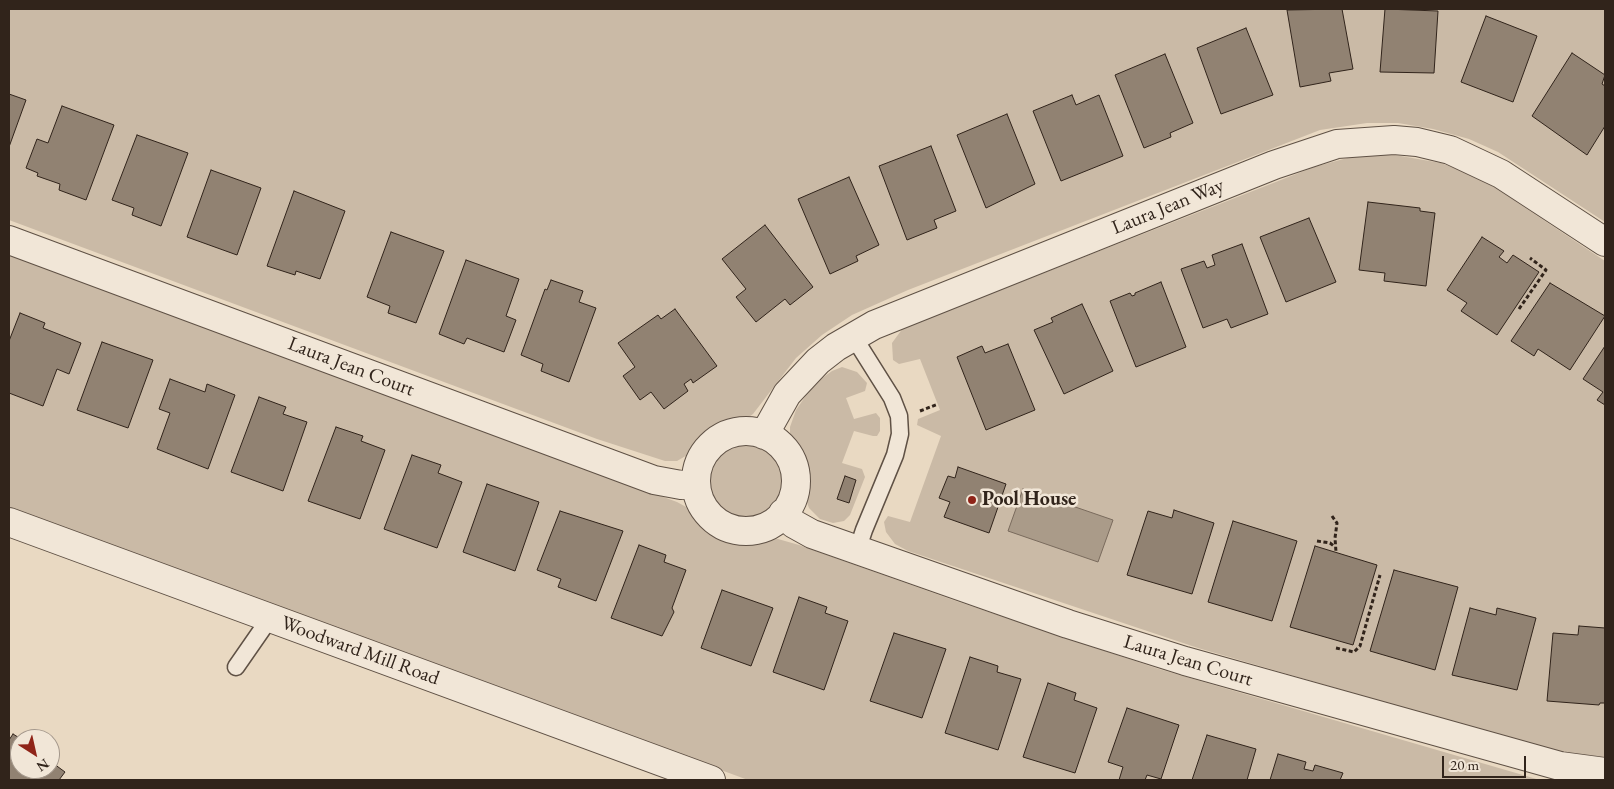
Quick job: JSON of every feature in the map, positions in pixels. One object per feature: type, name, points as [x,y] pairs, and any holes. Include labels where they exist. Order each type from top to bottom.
[{"type":"street","name":"Laura Jean Way","points":[[764,435],[788,394],[804,376],[818,361],[853,336],[921,305],[1318,149],[1356,141],[1394,140],[1417,142],[1468,156],[1501,174],[1605,242]]},
{"type":"street","name":"Laura Jean Court","points":[[9,240],[654,480],[681,485],[696,483]]},
{"type":"street","points":[[737,432],[764,435],[785,450],[793,465],[795,490],[784,514],[770,524],[754,530],[729,528],[708,514],[699,500],[696,474],[702,457],[713,443],[737,432]]},
{"type":"street","name":"Laura Jean Court","points":[[784,514],[794,524],[812,534],[1068,624],[1240,678],[1560,766],[1605,772]]},
{"type":"street","name":"Woodward Mill Road","points":[[9,522],[711,780]]},
{"type":"lane","points":[[853,336],[892,398],[899,416],[900,434],[896,455],[857,550]]},
{"type":"lane","points":[[236,667],[270,618]]},
{"type":"path","points":[[1519,309],[1546,270],[1530,258]]},
{"type":"path","points":[[916,412],[938,404]]},
{"type":"path","points":[[1317,542],[1330,543],[1336,549],[1337,522],[1332,516]]},
{"type":"path","points":[[1336,648],[1354,652],[1360,646],[1380,575]]},
{"type":"shaded area","points":[[9,9],[1605,9],[1605,222],[1498,152],[1469,139],[1433,129],[1398,123],[1367,123],[1320,130],[908,290],[852,315],[822,335],[796,358],[753,414],[743,421],[711,432],[689,454],[677,461],[665,461],[597,439],[9,220]]},
{"type":"shaded area","points":[[1395,155],[1441,163],[1470,174],[1494,187],[1605,261],[1605,757],[1566,753],[1532,745],[1198,648],[908,551],[895,544],[886,532],[884,522],[888,516],[910,522],[941,436],[917,425],[918,419],[940,410],[920,359],[899,364],[893,360],[892,343],[903,328],[1314,167],[1351,157]]},
{"type":"shaded area","points":[[9,255],[677,502],[688,508],[708,530],[723,539],[739,543],[778,539],[799,545],[956,601],[1159,669],[1540,780],[748,780],[9,507]]},
{"type":"shaded area","points":[[842,367],[857,372],[867,383],[865,391],[846,398],[854,419],[876,413],[880,418],[880,431],[877,436],[873,436],[854,431],[842,463],[862,469],[865,477],[850,515],[844,521],[833,523],[820,519],[809,508],[805,497],[806,473],[790,438],[790,427],[796,410],[807,394],[821,379]]},
{"type":"shaded area","points":[[745,443],[760,446],[772,455],[781,467],[784,482],[781,497],[772,509],[760,518],[745,521],[730,518],[718,509],[709,497],[706,482],[709,467],[718,455],[730,446]]},
{"type":"shaded area","points":[[1023,489],[1113,520],[1098,562],[1008,531]]},
{"type":"building","points":[[1342,9],[1353,69],[1329,73],[1331,81],[1300,87],[1287,10]]},
{"type":"building","points":[[1385,9],[1438,11],[1434,73],[1380,72]]},
{"type":"building","points":[[1486,16],[1537,36],[1513,102],[1461,82]]},
{"type":"building","points":[[1246,28],[1273,95],[1221,114],[1197,48]]},
{"type":"building","points":[[1572,53],[1605,75],[1602,84],[1605,86],[1605,126],[1587,155],[1532,116]]},
{"type":"building","points":[[1165,54],[1193,123],[1170,133],[1171,137],[1144,148],[1115,75]]},
{"type":"building","points":[[9,94],[26,100],[9,147]]},
{"type":"building","points":[[1072,95],[1076,105],[1099,95],[1123,156],[1061,181],[1033,111]]},
{"type":"building","points":[[62,106],[114,125],[86,200],[59,190],[60,184],[37,176],[38,173],[26,168],[37,139],[48,143]]},
{"type":"building","points":[[1007,114],[1035,184],[986,208],[957,135]]},
{"type":"building","points":[[137,135],[188,153],[161,226],[132,215],[134,208],[112,200]]},
{"type":"building","points":[[931,146],[956,211],[934,220],[937,228],[907,240],[879,166]]},
{"type":"building","points":[[211,170],[261,188],[237,255],[187,237]]},
{"type":"building","points":[[849,177],[879,245],[856,256],[858,261],[830,274],[798,199]]},
{"type":"building","points":[[294,191],[345,211],[320,279],[296,271],[295,275],[267,266]]},
{"type":"building","points":[[1368,202],[1420,208],[1420,211],[1435,213],[1426,286],[1384,281],[1385,273],[1359,270]]},
{"type":"building","points":[[1309,218],[1336,282],[1286,302],[1260,237]]},
{"type":"building","points":[[765,225],[813,287],[790,305],[785,299],[756,322],[736,297],[746,289],[722,259]]},
{"type":"building","points":[[391,232],[444,251],[416,323],[388,313],[390,306],[367,297]]},
{"type":"building","points":[[1482,237],[1504,251],[1499,257],[1507,263],[1513,255],[1539,272],[1497,335],[1461,311],[1467,303],[1447,290]]},
{"type":"building","points":[[1242,244],[1268,314],[1231,328],[1227,319],[1203,328],[1181,269],[1204,261],[1207,268],[1215,265],[1212,255]]},
{"type":"building","points":[[466,260],[519,279],[506,316],[516,320],[504,352],[467,338],[464,344],[439,334]]},
{"type":"building","points":[[551,280],[583,291],[579,302],[596,308],[569,382],[541,371],[543,364],[521,355],[545,289],[547,290]]},
{"type":"building","points":[[1161,282],[1186,347],[1136,367],[1110,301],[1130,293],[1132,296],[1135,295],[1135,293]]},
{"type":"building","points":[[1550,283],[1605,316],[1570,370],[1538,349],[1534,356],[1511,341]]},
{"type":"building","points":[[1082,304],[1113,371],[1064,394],[1034,330],[1053,322],[1051,318]]},
{"type":"building","points":[[675,309],[717,366],[693,383],[691,379],[684,384],[688,391],[664,409],[651,392],[640,400],[623,376],[635,367],[618,343],[658,315],[661,319]]},
{"type":"building","points":[[20,313],[45,323],[43,328],[81,343],[69,374],[57,369],[43,406],[9,393],[9,341]]},
{"type":"building","points":[[102,342],[153,360],[128,428],[77,410]]},
{"type":"building","points":[[1008,344],[1035,410],[986,430],[957,357],[982,346],[985,353]]},
{"type":"building","points":[[1605,346],[1605,405],[1597,400],[1603,392],[1583,379]]},
{"type":"building","points":[[170,379],[205,392],[207,384],[235,395],[208,469],[157,449],[170,413],[159,409]]},
{"type":"building","points":[[259,397],[286,407],[283,414],[307,422],[283,491],[231,472]]},
{"type":"building","points":[[336,427],[363,436],[361,441],[385,450],[360,519],[308,501]]},
{"type":"building","points":[[412,455],[441,465],[438,473],[462,482],[437,548],[384,529]]},
{"type":"building","name":"Pool House","points":[[958,467],[1006,484],[989,533],[944,517],[950,502],[939,498],[948,476],[955,478]]},
{"type":"building","points":[[845,476],[856,480],[849,503],[837,499]]},
{"type":"building","points":[[487,484],[539,502],[515,571],[463,552]]},
{"type":"building","points":[[1174,510],[1214,523],[1192,594],[1127,575],[1148,511],[1172,518]]},
{"type":"building","points":[[560,511],[623,531],[596,601],[558,587],[561,579],[537,570]]},
{"type":"building","points":[[1233,521],[1297,541],[1272,621],[1208,602]]},
{"type":"building","points":[[639,545],[666,555],[664,562],[686,570],[672,608],[674,612],[662,636],[611,618]]},
{"type":"building","points":[[1315,546],[1377,565],[1353,645],[1290,627]]},
{"type":"building","points":[[1394,570],[1458,587],[1435,670],[1370,651]]},
{"type":"building","points":[[722,590],[773,608],[751,666],[701,648]]},
{"type":"building","points":[[799,597],[827,607],[825,613],[848,621],[824,690],[773,672]]},
{"type":"building","points":[[1470,608],[1496,615],[1497,608],[1536,618],[1517,690],[1452,675]]},
{"type":"building","points":[[1579,626],[1605,628],[1605,703],[1600,703],[1599,705],[1547,701],[1553,633],[1578,635]]},
{"type":"building","points":[[894,633],[946,649],[922,718],[870,701]]},
{"type":"building","points":[[970,657],[998,666],[997,672],[1021,679],[998,750],[945,733]]},
{"type":"building","points":[[1048,683],[1076,693],[1074,700],[1097,708],[1075,773],[1023,757]]},
{"type":"building","points":[[1127,708],[1179,725],[1161,779],[1147,775],[1145,780],[1119,780],[1123,767],[1108,762]]},
{"type":"building","points":[[1207,735],[1256,749],[1247,780],[1192,780]]},
{"type":"building","points":[[10,738],[10,779],[59,780],[9,780]]},
{"type":"building","points":[[1278,754],[1306,762],[1304,769],[1313,771],[1315,765],[1343,773],[1340,780],[1270,780]]},
{"type":"building","points":[[60,768],[65,772],[60,779]]},
{"type":"place","name":"Pool House","points":[[972,500]]}]
